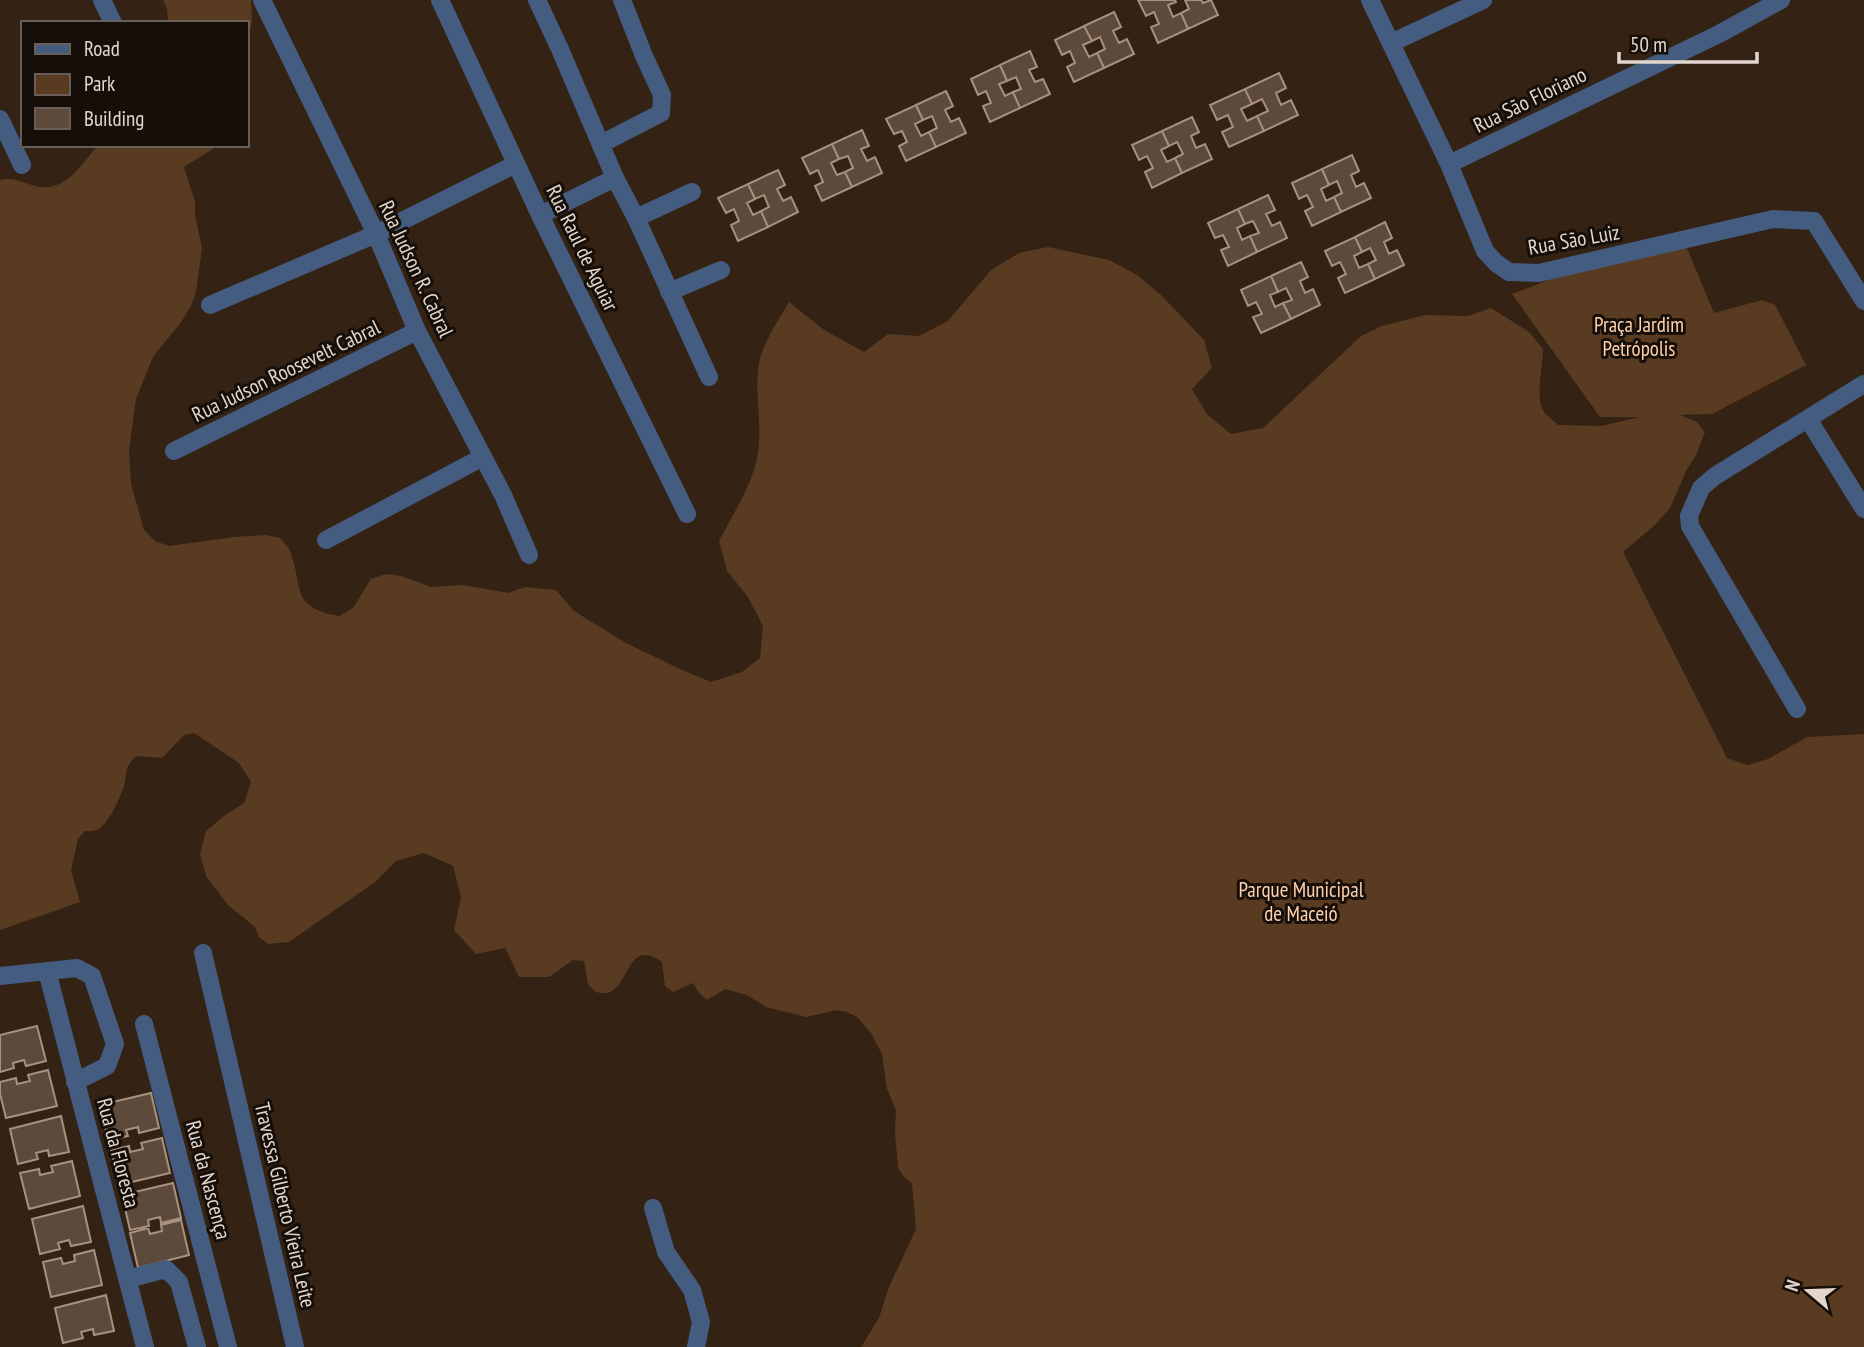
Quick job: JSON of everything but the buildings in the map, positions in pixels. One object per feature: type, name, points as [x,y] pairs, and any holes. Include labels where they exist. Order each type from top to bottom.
[{"type":"street","points":[[102,0],[112,21]]},
{"type":"street","name":"Rua Judson R. Cabral","points":[[262,0],[376,234],[417,331],[483,457],[529,555]]},
{"type":"street","name":"Rua Raul de Aguiar","points":[[440,0],[540,215],[687,514]]},
{"type":"street","points":[[537,0],[615,178],[709,377]]},
{"type":"street","points":[[601,144],[661,113],[662,95],[622,0]]},
{"type":"street","name":"Rua São Luiz","points":[[1370,0],[1449,164],[1485,251],[1509,272],[1539,273],[1773,219],[1814,221],[1864,301]]},
{"type":"street","points":[[1391,43],[1483,0]]},
{"type":"street","name":"Rua São Floriano","points":[[1449,164],[1719,34],[1781,0]]},
{"type":"street","points":[[0,119],[22,164]]},
{"type":"street","points":[[210,305],[376,234],[516,164]]},
{"type":"street","points":[[540,215],[615,178]]},
{"type":"street","points":[[636,218],[692,192]]},
{"type":"street","points":[[669,292],[721,270]]},
{"type":"street","name":"Rua Judson Roosevelt Cabral","points":[[174,452],[417,331]]},
{"type":"street","points":[[1797,709],[1690,526],[1689,516],[1702,488],[1715,476],[1864,384]]},
{"type":"street","points":[[1808,419],[1864,509]]},
{"type":"street","points":[[326,540],[483,457]]},
{"type":"street","name":"Travessa Gilberto Vieira Leite","points":[[203,953],[295,1347]]},
{"type":"street","points":[[0,976],[77,968],[92,976],[116,1044],[107,1066],[75,1082]]},
{"type":"street","name":"Rua da Floresta","points":[[47,971],[145,1347]]},
{"type":"street","name":"Rua da Nascença","points":[[144,1024],[228,1347]]},
{"type":"street","points":[[653,1208],[666,1252],[692,1290],[701,1322],[700,1344]]},
{"type":"street","points":[[128,1279],[166,1269],[179,1282],[197,1347]]},
{"type":"green space","points":[[163,0],[251,0],[252,21],[248,39],[248,21],[168,21]]},
{"type":"green space","name":"Parque Municipal de Maceió","points":[[96,147],[216,147],[184,167],[195,202],[202,248],[196,292],[181,322],[153,357],[136,399],[129,450],[131,484],[144,530],[155,541],[169,546],[234,537],[265,535],[280,538],[290,551],[305,601],[323,612],[339,616],[353,608],[371,579],[386,574],[401,576],[431,587],[463,585],[508,593],[525,587],[556,590],[574,611],[626,643],[711,682],[742,672],[760,658],[763,626],[748,597],[727,571],[719,541],[748,486],[756,464],[759,440],[758,367],[766,342],[789,302],[824,330],[864,352],[888,334],[919,336],[948,321],[991,270],[1019,253],[1048,247],[1109,260],[1137,275],[1161,295],[1204,340],[1212,368],[1192,389],[1207,414],[1231,434],[1263,428],[1361,336],[1382,326],[1425,315],[1468,316],[1491,308],[1529,332],[1543,349],[1540,402],[1545,412],[1558,425],[1602,426],[1639,417],[1600,417],[1512,294],[1559,276],[1686,246],[1714,313],[1762,300],[1775,305],[1806,365],[1712,414],[1680,415],[1697,422],[1705,432],[1697,453],[1670,508],[1656,524],[1623,552],[1727,758],[1747,765],[1768,759],[1807,737],[1864,734],[1864,1347],[861,1347],[879,1318],[889,1287],[916,1229],[912,1183],[898,1168],[896,1110],[887,1089],[882,1054],[871,1033],[857,1017],[837,1010],[806,1017],[766,1007],[747,995],[725,989],[707,1000],[693,983],[673,992],[665,986],[662,962],[642,955],[635,959],[615,989],[606,993],[595,992],[588,984],[584,961],[573,960],[549,977],[519,977],[505,948],[476,954],[454,930],[461,897],[453,866],[424,853],[396,861],[375,882],[289,942],[268,944],[259,937],[255,927],[228,905],[206,876],[200,854],[206,831],[244,803],[251,782],[239,763],[194,733],[184,735],[162,758],[137,756],[128,767],[122,791],[109,817],[101,827],[85,831],[78,839],[71,870],[80,902],[0,930],[0,180],[12,179],[43,187],[53,186],[62,183]]},
{"type":"park label","name":"Praça Jardim Petrópolis","points":[[1639,337]]}]
